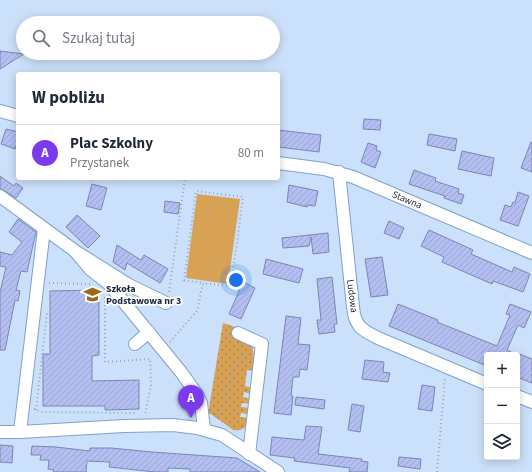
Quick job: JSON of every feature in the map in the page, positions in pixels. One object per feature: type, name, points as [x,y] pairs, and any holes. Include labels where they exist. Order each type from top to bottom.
[{"type":"street","points":[[0,111],[16,115]]},
{"type":"street","name":"Stawna","points":[[280,163],[339,172],[532,253]]},
{"type":"street","name":"Ludowa","points":[[339,172],[351,292],[356,322],[364,331],[378,338],[484,383]]},
{"type":"street","points":[[0,196],[75,251],[129,285],[166,303]]},
{"type":"street","points":[[20,432],[37,277],[44,229]]},
{"type":"street","points":[[75,251],[90,269],[109,284],[163,349],[196,393],[201,403],[204,429]]},
{"type":"street","points":[[134,344],[149,332]]},
{"type":"street","points":[[238,333],[262,344],[249,454]]},
{"type":"street","points":[[520,397],[532,402]]},
{"type":"street","points":[[0,432],[173,425],[204,429],[222,436],[278,472]]},
{"type":"path","points":[[166,303],[168,298],[185,180]]},
{"type":"path","points":[[196,191],[243,197],[231,286],[203,282],[184,280],[196,191]]},
{"type":"path","points":[[37,277],[49,281],[49,283],[95,284]]},
{"type":"path","points":[[105,292],[105,362],[150,359],[155,358],[197,311],[203,282]]},
{"type":"path","points":[[49,283],[49,290]]},
{"type":"path","points":[[36,410],[47,309]]},
{"type":"path","points":[[213,419],[224,406],[233,372],[246,352],[253,350],[262,344]]},
{"type":"path","points":[[22,407],[41,412],[135,413],[145,416],[150,385],[150,359]]},
{"type":"path","points":[[437,472],[446,366]]},
{"type":"shaded area","points":[[197,194],[240,199],[228,284],[186,278]]},
{"type":"shaded area","points":[[223,323],[235,327],[233,334],[252,343],[256,371],[247,370],[245,386],[253,388],[252,394],[244,392],[243,397],[251,399],[251,404],[242,403],[241,407],[250,408],[249,414],[241,413],[240,417],[249,418],[244,428],[239,430],[233,430],[211,414],[208,414]]},
{"type":"building","points":[[0,51],[16,53],[16,59],[0,69]]},
{"type":"building","points":[[364,119],[381,120],[380,130],[363,129]]},
{"type":"building","points":[[6,129],[16,132],[15,149],[1,144]]},
{"type":"building","points":[[280,130],[321,135],[319,152],[280,147]]},
{"type":"building","points":[[429,134],[457,139],[455,151],[427,145]]},
{"type":"building","points":[[532,142],[532,172],[521,168]]},
{"type":"building","points":[[368,143],[377,146],[376,150],[381,152],[375,168],[361,162]]},
{"type":"building","points":[[462,151],[494,158],[491,176],[458,169]]},
{"type":"building","points":[[414,170],[436,178],[435,181],[459,189],[458,193],[464,195],[461,204],[444,198],[445,196],[409,184]]},
{"type":"building","points":[[0,176],[14,186],[16,183],[23,188],[16,198],[0,188]]},
{"type":"building","points":[[92,184],[107,188],[101,210],[86,206]]},
{"type":"building","points":[[289,185],[318,191],[315,206],[307,205],[307,207],[287,202]]},
{"type":"building","points":[[518,192],[529,196],[518,226],[500,220],[505,205],[511,207],[513,202],[515,203]]},
{"type":"building","points":[[165,201],[180,203],[178,214],[164,212]]},
{"type":"building","points":[[77,215],[100,236],[88,248],[66,227]]},
{"type":"building","points":[[18,219],[36,232],[27,272],[21,271],[16,290],[20,291],[18,301],[15,300],[5,350],[0,350],[0,292],[6,267],[0,266],[0,252],[12,255],[22,242],[9,232]]},
{"type":"building","points":[[389,221],[404,228],[399,239],[384,233]]},
{"type":"building","points":[[429,230],[473,250],[471,254],[512,272],[514,267],[530,274],[523,292],[493,281],[492,284],[442,262],[444,257],[421,246]]},
{"type":"building","points":[[328,233],[329,252],[313,254],[311,237],[309,246],[283,248],[282,238]]},
{"type":"building","points":[[117,245],[141,260],[144,255],[168,269],[160,283],[127,263],[125,270],[113,262]]},
{"type":"building","points":[[382,257],[388,295],[371,297],[365,259]]},
{"type":"building","points":[[266,259],[303,269],[299,283],[263,274]]},
{"type":"building","points":[[332,277],[337,324],[334,324],[335,332],[319,334],[317,320],[321,320],[317,279]]},
{"type":"building","points":[[243,282],[255,288],[241,319],[229,314]]},
{"type":"building","points":[[99,290],[99,355],[92,356],[92,381],[139,380],[139,409],[105,410],[105,406],[43,406],[43,354],[50,354],[50,291]]},
{"type":"building","points":[[398,304],[438,320],[437,322],[497,346],[510,315],[506,314],[510,304],[531,312],[524,328],[518,325],[507,350],[511,352],[484,352],[484,365],[389,326]]},
{"type":"building","points":[[286,316],[301,318],[298,344],[310,345],[307,370],[300,369],[299,377],[293,377],[291,415],[274,413]]},
{"type":"building","points":[[520,354],[532,359],[532,383],[520,378]]},
{"type":"building","points":[[365,360],[384,362],[383,372],[390,373],[388,382],[362,379]]},
{"type":"building","points":[[422,385],[435,387],[432,411],[418,409]]},
{"type":"building","points":[[296,397],[325,400],[324,409],[295,405]]},
{"type":"building","points":[[352,404],[364,406],[360,432],[348,430]]},
{"type":"building","points":[[306,426],[322,427],[318,454],[362,459],[361,461],[368,462],[367,472],[349,472],[350,468],[294,461],[295,458],[270,455],[272,437],[304,440]]},
{"type":"building","points":[[0,445],[13,446],[12,463],[0,462]]},
{"type":"building","points":[[32,446],[90,451],[90,448],[111,448],[237,458],[260,472],[190,472],[190,469],[168,468],[168,472],[155,472],[109,467],[110,462],[87,461],[86,472],[53,472],[54,470],[48,469],[49,460],[40,460],[41,455],[31,455]]},
{"type":"building","points":[[399,457],[421,459],[420,469],[398,466]]},
{"type":"place","name":"Szkoła Podstawowa nr 3","points":[[93,295]]},
{"type":"place","name":"Plac Szkolny","points":[[191,418]]}]
